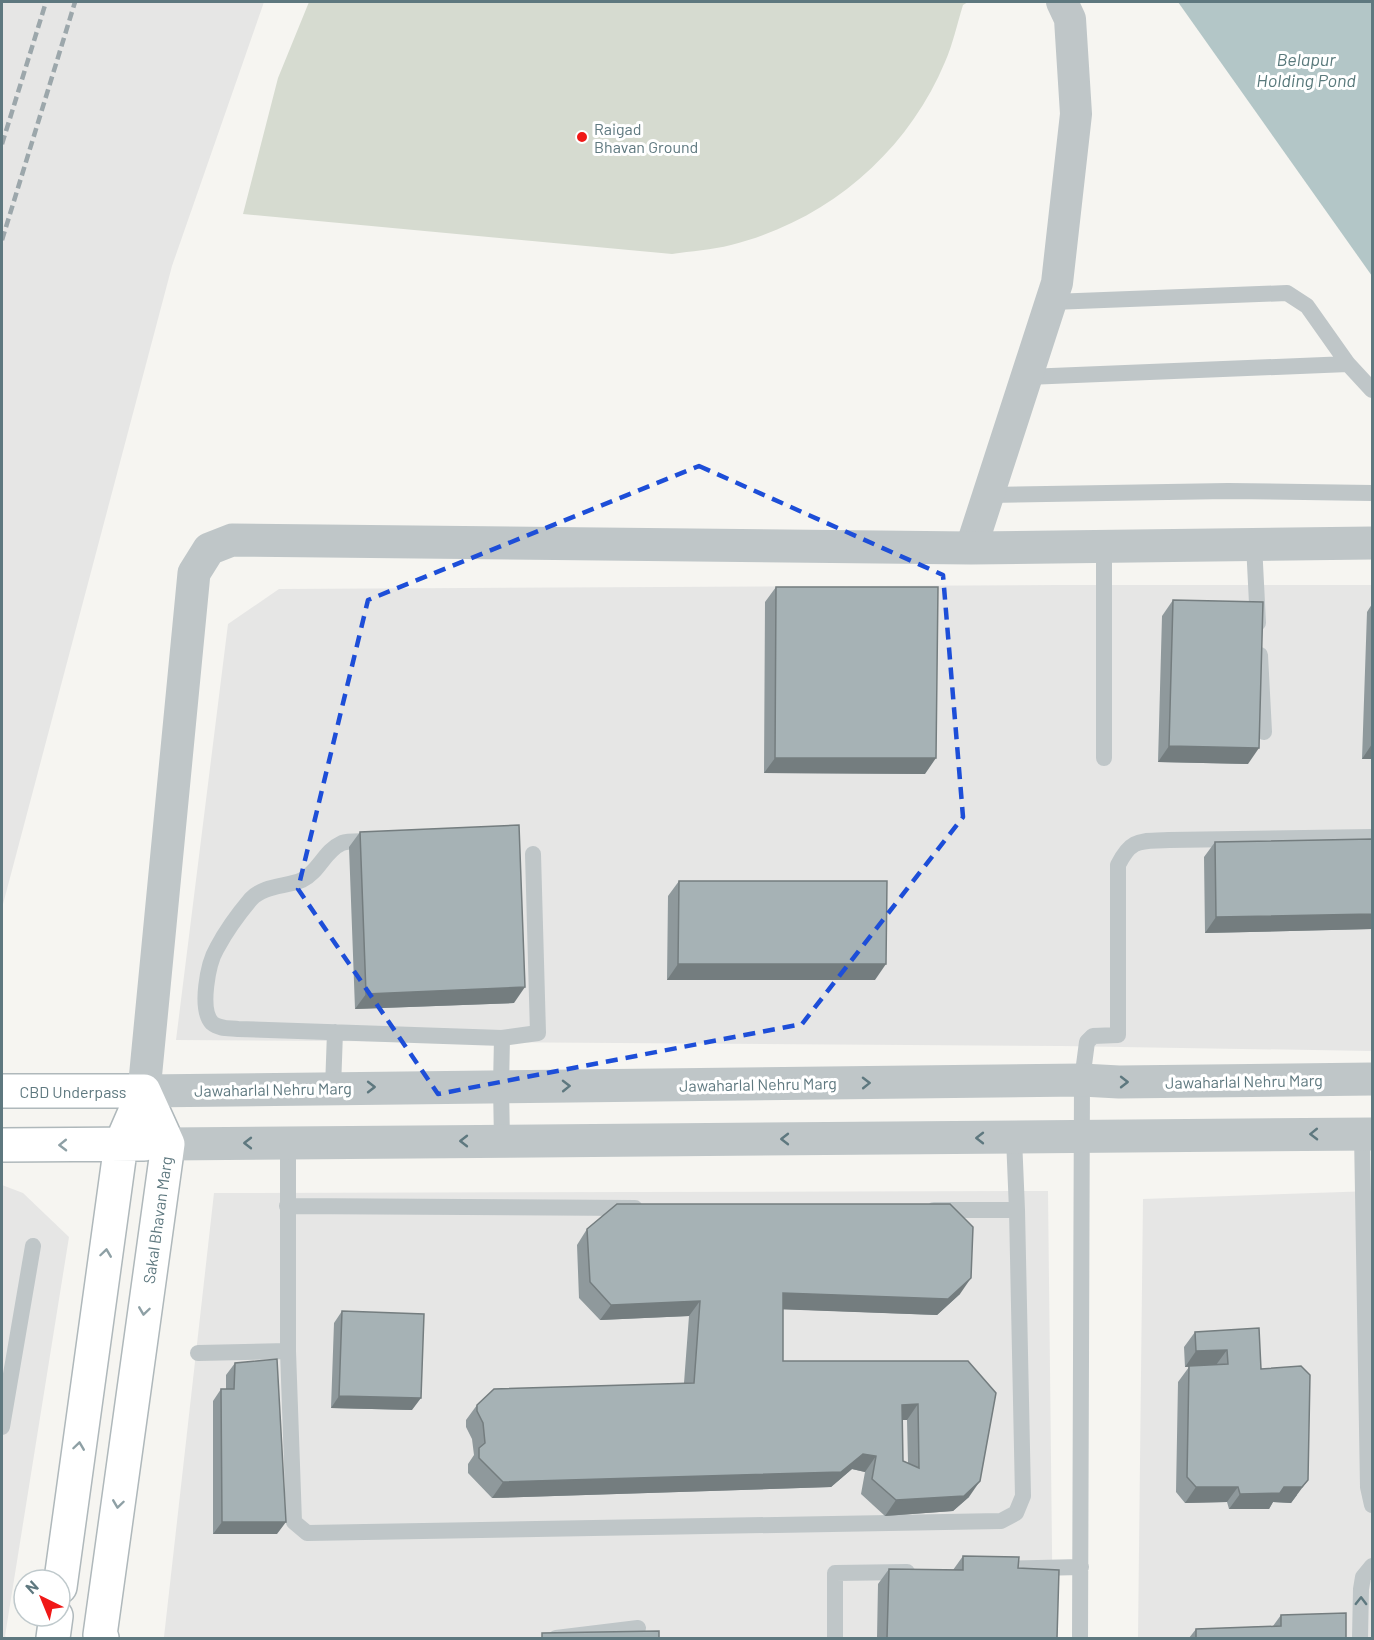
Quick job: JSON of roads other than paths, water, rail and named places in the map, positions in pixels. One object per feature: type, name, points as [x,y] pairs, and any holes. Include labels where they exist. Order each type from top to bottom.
[{"type":"main road","name":"CBD Underpass","points":[[2,1091],[144,1091]]},
{"type":"main road","points":[[63,1568],[121,1144],[144,1091]]},
{"type":"main road","name":"Sakal Bhavan Marg","points":[[102,1638],[99,1635],[168,1144],[144,1091]]},
{"type":"main road","points":[[2,1145],[168,1144]]},
{"type":"street","points":[[971,548],[1058,283],[1076,114],[1070,19],[1062,2]]},
{"type":"street","points":[[144,1091],[194,573],[208,549],[232,540],[971,548],[1372,543]]},
{"type":"street","name":"Jawaharlal Nehru Marg","points":[[144,1091],[1082,1080],[1119,1082],[1372,1079]]},
{"type":"street","points":[[168,1144],[1367,1134]]},
{"type":"lane","points":[[1052,302],[1287,293],[1307,306],[1348,363],[1372,390]]},
{"type":"lane","points":[[1027,377],[1348,363]]},
{"type":"lane","points":[[988,495],[1228,491],[1372,493]]},
{"type":"lane","points":[[1254,544],[1264,732]]},
{"type":"lane","points":[[1104,546],[1104,758]]},
{"type":"lane","points":[[1080,1638],[1082,1080],[1087,1042],[1093,1036],[1118,1035],[1118,865],[1126,848],[1138,842],[1372,837]]},
{"type":"lane","points":[[389,841],[343,843],[326,854],[304,879],[270,888],[252,897],[217,948],[211,961],[204,1005],[211,1022],[220,1028],[502,1038],[538,1033],[533,854]]},
{"type":"lane","points":[[333,1088],[335,1032]]},
{"type":"lane","points":[[502,1038],[502,1141]]},
{"type":"lane","points":[[1367,1134],[1368,1487],[1372,1505]]},
{"type":"lane","points":[[288,1143],[288,1351],[294,1522],[307,1533],[1001,1521],[1016,1513],[1023,1496],[1014,1138]]},
{"type":"lane","points":[[287,1206],[655,1208]]},
{"type":"lane","points":[[912,1209],[1017,1210]]},
{"type":"lane","points":[[2,1427],[33,1246]]},
{"type":"lane","points":[[198,1353],[288,1351]]},
{"type":"lane","points":[[1360,1638],[1361,1589],[1363,1577],[1372,1566]]},
{"type":"lane","points":[[978,1570],[1081,1567]]},
{"type":"lane","points":[[835,1638],[835,1573],[918,1571]]},
{"type":"lane","points":[[556,1638],[638,1628]]},
{"type":"water","name":"Belapur Holding Pond","points":[[1178,2],[1372,2],[1372,276]]},
{"type":"railway","points":[[2,144],[46,2]]},
{"type":"railway","points":[[2,240],[75,2]]},
{"type":"place","name":"Raigad Bhavan Ground","points":[[582,137]]}]
